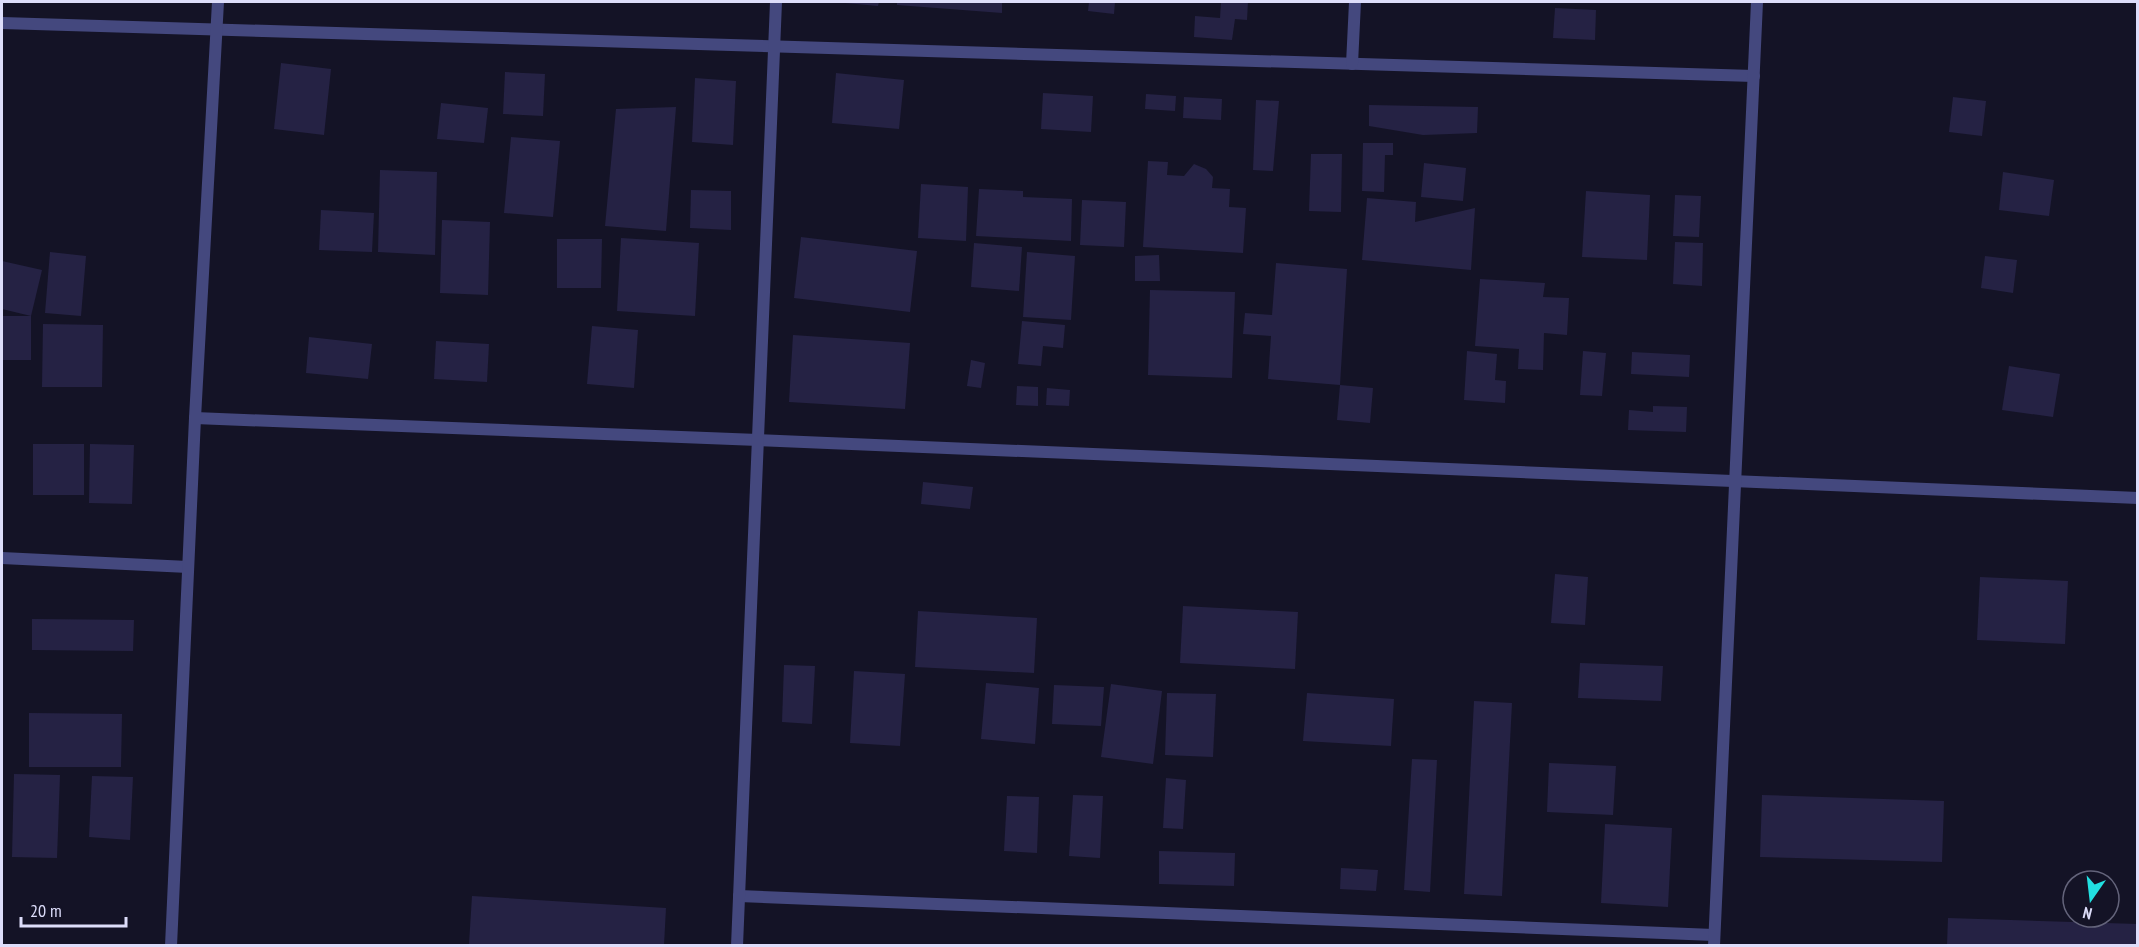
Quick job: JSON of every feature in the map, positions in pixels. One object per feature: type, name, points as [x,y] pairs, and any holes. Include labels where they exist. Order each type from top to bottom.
[{"type":"street","points":[[171,945],[195,418],[218,2]]},
{"type":"street","points":[[737,945],[776,2]]},
{"type":"street","points":[[1352,64],[1355,2]]},
{"type":"street","points":[[739,897],[1714,940],[1757,2]]},
{"type":"street","points":[[2,23],[1754,76]]},
{"type":"street","points":[[195,418],[2138,498]]},
{"type":"street","points":[[2,558],[188,567]]},
{"type":"building","points":[[845,2],[879,2],[878,6]]},
{"type":"building","points":[[897,2],[1002,2],[1002,13],[897,5]]},
{"type":"building","points":[[1089,2],[1115,2],[1114,14],[1088,11]]},
{"type":"building","points":[[1221,2],[1248,2],[1247,20],[1235,19],[1232,40],[1194,37],[1195,16],[1220,18]]},
{"type":"building","points":[[1555,8],[1596,10],[1595,40],[1553,38]]},
{"type":"building","points":[[281,63],[331,69],[324,135],[274,129]]},
{"type":"building","points":[[505,72],[545,74],[543,116],[503,114]]},
{"type":"building","points":[[836,73],[904,80],[899,129],[832,123]]},
{"type":"building","points":[[695,78],[736,81],[733,145],[692,142]]},
{"type":"building","points":[[1043,93],[1093,96],[1091,132],[1041,129]]},
{"type":"building","points":[[1146,94],[1176,96],[1175,111],[1145,109]]},
{"type":"building","points":[[1184,97],[1222,99],[1221,120],[1183,118]]},
{"type":"building","points":[[1953,97],[1986,101],[1982,136],[1949,132]]},
{"type":"building","points":[[1256,100],[1279,101],[1273,171],[1253,170]]},
{"type":"building","points":[[441,103],[488,108],[484,143],[437,139]]},
{"type":"building","points":[[1369,105],[1478,107],[1477,133],[1423,135],[1369,126]]},
{"type":"building","points":[[676,107],[666,231],[605,226],[616,109]]},
{"type":"building","points":[[511,137],[560,141],[553,217],[504,213]]},
{"type":"building","points":[[1363,143],[1393,143],[1393,155],[1385,155],[1384,192],[1362,191]]},
{"type":"building","points":[[1311,154],[1342,154],[1341,212],[1309,211]]},
{"type":"building","points":[[1148,161],[1168,162],[1167,175],[1184,176],[1194,164],[1206,169],[1213,177],[1212,188],[1230,189],[1229,207],[1246,208],[1243,253],[1143,247]]},
{"type":"building","points":[[1424,163],[1466,168],[1463,201],[1421,197]]},
{"type":"building","points":[[380,170],[437,172],[435,255],[378,252]]},
{"type":"building","points":[[2003,172],[2054,180],[2049,216],[1999,210]]},
{"type":"building","points":[[921,184],[968,187],[966,241],[918,238]]},
{"type":"building","points":[[979,189],[1023,191],[1023,197],[1072,199],[1071,241],[976,236]]},
{"type":"building","points":[[691,190],[731,191],[731,230],[690,228]]},
{"type":"building","points":[[1586,191],[1650,195],[1647,260],[1582,257]]},
{"type":"building","points":[[1675,195],[1701,196],[1699,237],[1673,236]]},
{"type":"building","points":[[1367,198],[1416,202],[1415,222],[1475,208],[1471,270],[1362,260]]},
{"type":"building","points":[[1082,200],[1126,202],[1124,247],[1080,245]]},
{"type":"building","points":[[321,210],[374,213],[372,252],[319,250]]},
{"type":"building","points":[[442,220],[490,222],[488,295],[440,293]]},
{"type":"building","points":[[801,237],[917,251],[910,312],[794,298]]},
{"type":"building","points":[[621,238],[699,243],[695,316],[617,311]]},
{"type":"building","points":[[557,239],[602,239],[601,288],[557,288]]},
{"type":"building","points":[[1675,242],[1703,243],[1702,286],[1673,284]]},
{"type":"building","points":[[974,243],[1022,247],[1019,291],[971,287]]},
{"type":"building","points":[[50,252],[86,256],[81,316],[45,313]]},
{"type":"building","points":[[1027,252],[1075,256],[1071,320],[1023,317]]},
{"type":"building","points":[[1159,255],[1160,281],[1135,281],[1135,256]]},
{"type":"building","points":[[1985,256],[2017,260],[2013,293],[1981,288]]},
{"type":"building","points":[[2,261],[42,270],[31,316],[2,309]]},
{"type":"building","points":[[1276,263],[1347,269],[1340,385],[1268,379],[1271,336],[1243,334],[1245,313],[1272,315]]},
{"type":"building","points":[[1480,279],[1545,283],[1543,297],[1569,298],[1567,335],[1544,333],[1543,370],[1518,369],[1519,349],[1475,346]]},
{"type":"building","points":[[1150,290],[1235,292],[1232,378],[1148,375]]},
{"type":"building","points":[[2,316],[31,316],[31,360],[2,360]]},
{"type":"building","points":[[1022,321],[1065,325],[1063,348],[1043,346],[1041,366],[1018,364]]},
{"type":"building","points":[[43,324],[103,325],[102,387],[42,387]]},
{"type":"building","points":[[592,326],[638,330],[634,388],[587,384]]},
{"type":"building","points":[[793,335],[910,343],[905,409],[789,402]]},
{"type":"building","points":[[309,337],[372,344],[368,379],[306,373]]},
{"type":"building","points":[[436,341],[489,344],[487,382],[434,379]]},
{"type":"building","points":[[1467,351],[1497,354],[1495,380],[1506,381],[1505,403],[1464,400]]},
{"type":"building","points":[[1583,351],[1606,353],[1602,396],[1580,395]]},
{"type":"building","points":[[1632,352],[1690,355],[1689,377],[1631,374]]},
{"type":"building","points":[[971,360],[985,363],[981,388],[967,386]]},
{"type":"building","points":[[2009,366],[2060,374],[2053,417],[2002,410]]},
{"type":"building","points":[[1340,385],[1373,388],[1370,423],[1337,420]]},
{"type":"building","points":[[1017,386],[1038,387],[1038,406],[1016,405]]},
{"type":"building","points":[[1047,388],[1070,390],[1069,406],[1046,405]]},
{"type":"building","points":[[1653,406],[1687,407],[1686,432],[1628,430],[1629,410],[1653,412]]},
{"type":"building","points":[[33,444],[84,444],[84,495],[33,495]]},
{"type":"building","points":[[90,444],[134,445],[132,504],[89,503]]},
{"type":"building","points":[[923,482],[973,487],[970,509],[921,504]]},
{"type":"building","points":[[1555,574],[1588,577],[1585,625],[1551,623]]},
{"type":"building","points":[[1980,577],[2068,581],[2065,644],[1977,640]]},
{"type":"building","points":[[1183,606],[1298,612],[1295,669],[1180,663]]},
{"type":"building","points":[[918,611],[1037,618],[1034,673],[915,667]]},
{"type":"building","points":[[32,619],[134,620],[133,651],[32,650]]},
{"type":"building","points":[[1580,663],[1663,666],[1661,701],[1578,698]]},
{"type":"building","points":[[784,665],[815,666],[812,724],[782,722]]},
{"type":"building","points":[[854,671],[905,674],[900,746],[850,743]]},
{"type":"building","points":[[986,683],[1039,688],[1035,744],[981,739]]},
{"type":"building","points":[[1111,684],[1162,691],[1153,764],[1101,757]]},
{"type":"building","points":[[1054,685],[1104,687],[1101,726],[1052,724]]},
{"type":"building","points":[[1167,693],[1216,694],[1213,757],[1165,755]]},
{"type":"building","points":[[1307,693],[1394,699],[1391,746],[1303,741]]},
{"type":"building","points":[[1474,701],[1512,703],[1502,896],[1464,894]]},
{"type":"building","points":[[29,713],[122,714],[121,767],[29,767]]},
{"type":"building","points":[[1412,759],[1437,760],[1430,892],[1404,890]]},
{"type":"building","points":[[1549,763],[1616,766],[1613,815],[1547,812]]},
{"type":"building","points":[[14,774],[60,775],[57,858],[12,857]]},
{"type":"building","points":[[92,776],[133,777],[130,840],[89,837]]},
{"type":"building","points":[[1166,778],[1186,780],[1183,829],[1163,828]]},
{"type":"building","points":[[1073,795],[1103,796],[1100,858],[1069,856]]},
{"type":"building","points":[[1762,795],[1944,801],[1942,862],[1760,857]]},
{"type":"building","points":[[1007,796],[1039,797],[1037,853],[1004,851]]},
{"type":"building","points":[[1605,824],[1672,828],[1668,907],[1601,903]]},
{"type":"building","points":[[1159,851],[1235,853],[1234,886],[1159,884]]},
{"type":"building","points":[[1341,868],[1378,870],[1376,891],[1340,889]]},
{"type":"building","points":[[472,896],[666,908],[664,945],[469,944]]},
{"type":"building","points":[[1948,918],[2061,922],[2061,929],[2121,929],[2121,923],[2138,924],[2138,945],[1947,945]]}]
